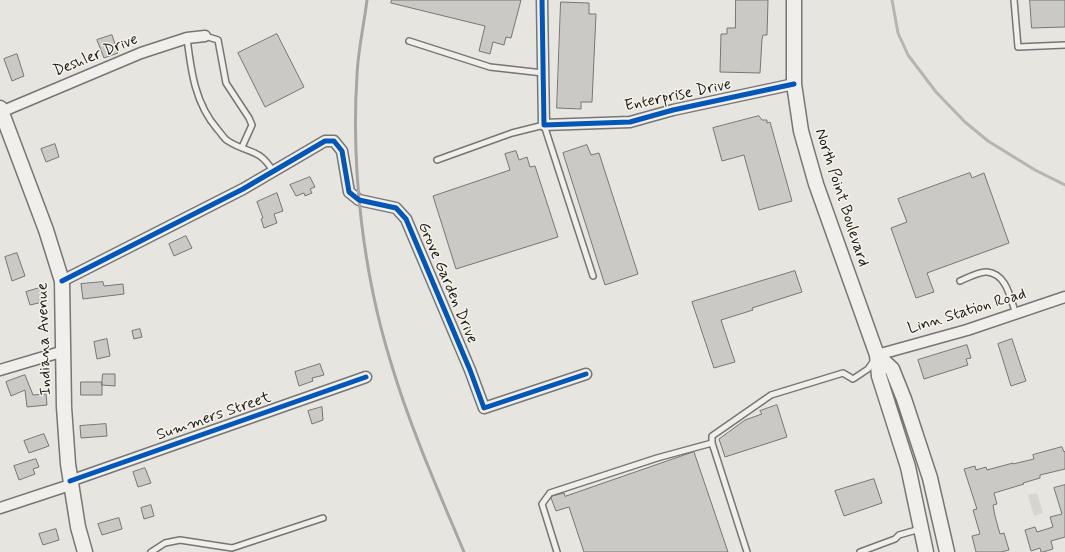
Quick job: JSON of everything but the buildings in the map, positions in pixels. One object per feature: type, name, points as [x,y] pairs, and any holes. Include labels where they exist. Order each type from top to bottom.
[{"type":"main road","name":"North Point Boulevard","points":[[794,0],[794,84],[801,131],[810,167],[877,355],[879,376],[908,467],[926,552]]},
{"type":"main road","name":"Indiana Avenue","points":[[1,110],[46,230],[62,281],[64,407],[70,483],[78,527],[85,552]]},
{"type":"main road","name":"North Point Boulevard","points":[[877,355],[892,369],[906,405],[930,478],[947,552]]},
{"type":"street","points":[[542,0],[544,125]]},
{"type":"street","name":"Deshler Drive","points":[[1,110],[141,53],[187,38],[204,36]]},
{"type":"street","name":"Enterprise Drive","points":[[544,125],[630,122],[673,110],[794,84]]},
{"type":"street","name":"Grove Garden Drive","points":[[62,281],[243,189],[325,141],[334,142],[342,150],[349,192],[359,200],[396,208],[406,219],[470,370],[484,408],[586,374]]},
{"type":"street","name":"Linn Station Road","points":[[877,355],[967,330],[1065,297]]},
{"type":"street","points":[[0,370],[64,351]]},
{"type":"street","name":"Summers Street","points":[[0,508],[366,377]]},
{"type":"lane","points":[[1014,0],[1018,47],[1065,45]]},
{"type":"lane","points":[[204,36],[218,40],[226,83],[252,125],[242,147]]},
{"type":"lane","points":[[187,38],[191,68],[197,94],[207,118],[228,141],[265,159],[273,171]]},
{"type":"lane","points":[[409,40],[490,67],[543,73]]},
{"type":"lane","points":[[438,160],[512,133],[544,125],[593,276]]},
{"type":"lane","points":[[960,281],[986,271],[1003,279],[1016,314]]},
{"type":"lane","points":[[747,552],[712,443],[712,436],[771,395],[843,373],[853,379],[868,369],[877,355]]},
{"type":"lane","points":[[558,552],[542,504],[550,493],[657,458],[712,443]]},
{"type":"lane","points":[[151,552],[165,543],[180,540],[232,548],[323,518]]},
{"type":"lane","points":[[860,552],[895,540],[898,535],[922,528]]},
{"type":"lane","points":[[239,546],[241,552]]},
{"type":"shaded area","points":[[1037,493],[1043,513],[1034,516],[1028,495]]},
{"type":"waterway","points":[[892,0],[898,33],[908,55],[936,92],[965,122],[988,141],[1035,170],[1065,185]]},
{"type":"railway","points":[[367,0],[357,75],[356,110],[358,183],[366,257],[381,329],[391,363],[425,458],[464,552]]},
{"type":"cycle path","points":[[542,0],[544,125],[630,122],[673,110],[794,84]]},
{"type":"cycle path","points":[[62,281],[243,189],[325,141],[334,141],[342,151],[349,192],[359,200],[396,208],[406,219],[470,370],[484,408],[586,374]]},
{"type":"cycle path","points":[[70,481],[366,377]]}]
